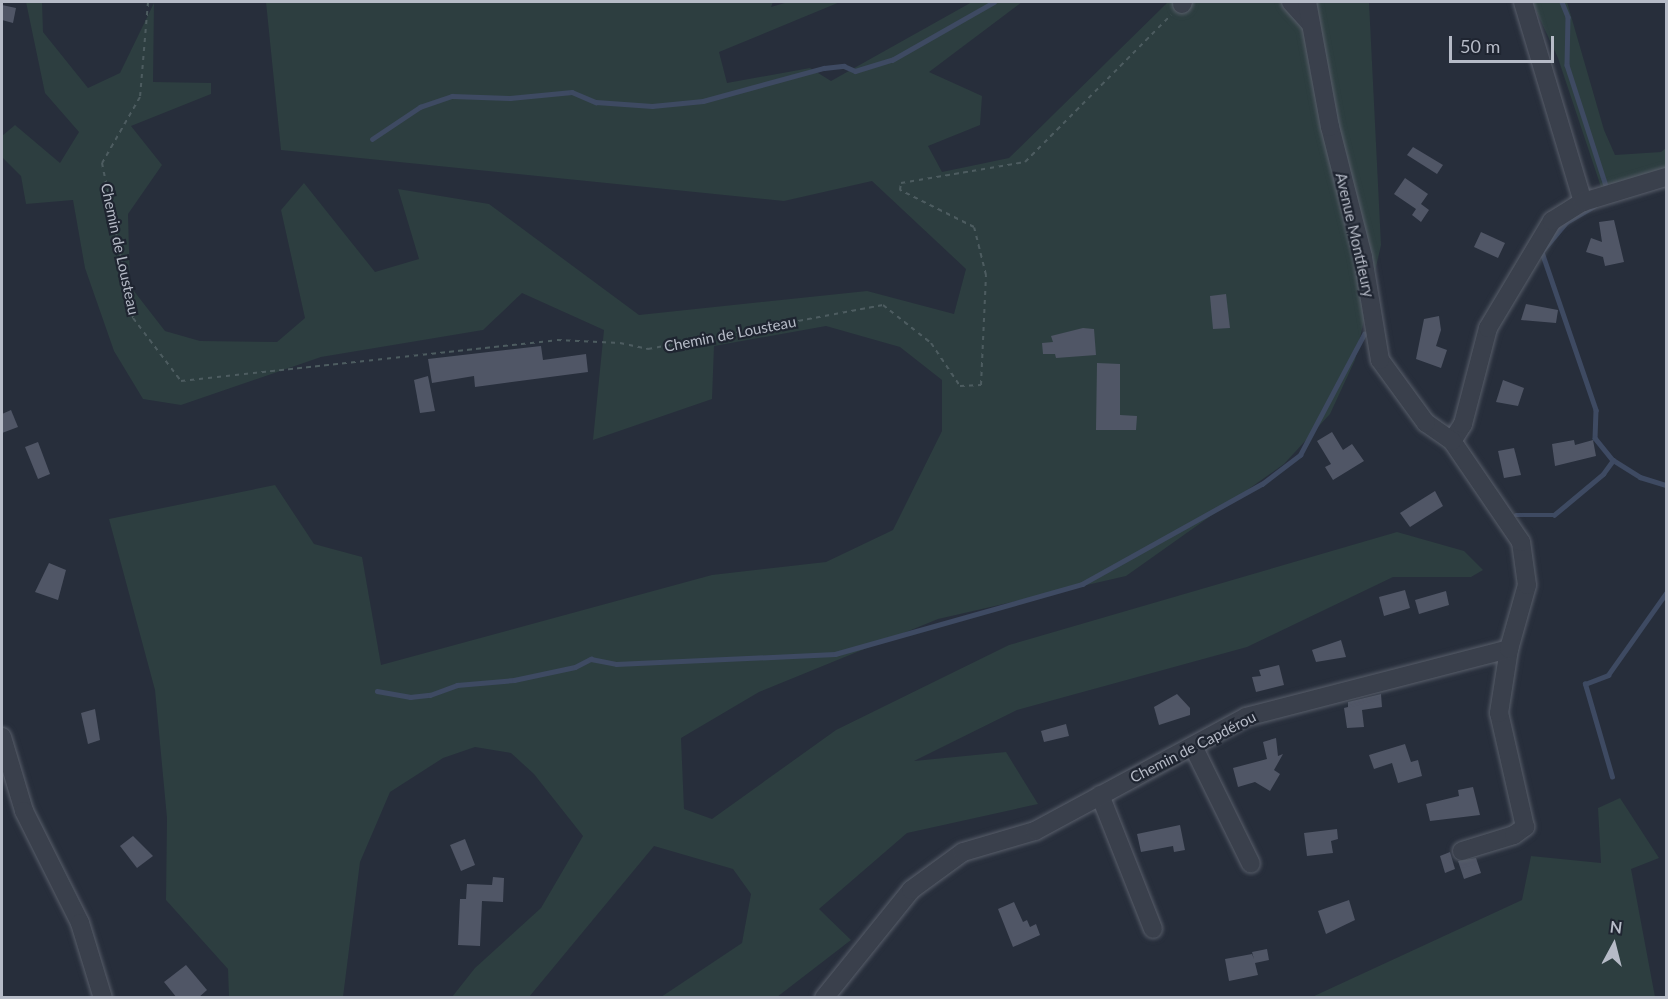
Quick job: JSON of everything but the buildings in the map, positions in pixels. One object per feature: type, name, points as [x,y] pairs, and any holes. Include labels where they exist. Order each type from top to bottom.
[{"type":"street","points":[[1291,2],[1311,24]]},
{"type":"street","name":"Avenue Montfleury","points":[[1307,2],[1330,127],[1363,257],[1380,360],[1426,423],[1452,441]]},
{"type":"street","points":[[1522,2],[1583,202]]},
{"type":"street","points":[[1462,851],[1514,835],[1525,827],[1499,712],[1509,649],[1527,585],[1521,543],[1452,441],[1463,424],[1488,328],[1552,221],[1583,202],[1666,177]]},
{"type":"street","name":"Chemin de Capdérou","points":[[824,998],[911,890],[963,852],[1035,831],[1246,717],[1509,649]]},
{"type":"street","points":[[2,737],[24,811],[80,923],[103,998]]},
{"type":"street","points":[[1193,746],[1251,864]]},
{"type":"street","points":[[1100,795],[1153,929]]},
{"type":"path","name":"Chemin de Lousteau","points":[[148,2],[140,97],[102,163],[133,318],[181,381],[557,340],[620,343],[648,349],[883,305],[931,343],[960,386],[981,385],[986,275],[974,227],[900,190],[901,183],[1025,162],[1182,3]]},
{"type":"shaded area","points":[[26,2],[42,2],[43,32],[88,88],[120,73],[154,3],[153,82],[211,83],[211,94],[131,126],[162,165],[128,214],[130,286],[165,331],[200,341],[277,342],[305,318],[281,210],[304,183],[375,272],[419,259],[398,189],[489,204],[639,315],[867,291],[954,314],[966,269],[872,181],[784,201],[281,150],[266,2],[773,2],[771,7],[788,2],[840,2],[719,52],[727,83],[810,68],[831,81],[972,2],[1022,2],[929,72],[982,96],[980,125],[928,146],[942,172],[1009,158],[1168,2],[1369,2],[1381,245],[1355,360],[1330,414],[1284,464],[1126,576],[938,619],[759,692],[681,738],[684,809],[712,819],[836,730],[1009,645],[1397,532],[1464,551],[1483,570],[1471,577],[1393,577],[1247,647],[1017,710],[914,761],[1006,752],[1038,804],[907,833],[819,909],[851,940],[777,997],[661,997],[742,943],[751,894],[733,869],[654,846],[529,997],[452,997],[475,968],[541,908],[583,836],[534,774],[511,753],[475,747],[443,758],[390,792],[360,862],[343,997],[229,997],[228,969],[166,900],[167,818],[155,690],[109,519],[275,485],[314,544],[362,557],[381,665],[712,575],[826,562],[893,530],[942,431],[942,380],[900,347],[826,326],[714,346],[712,399],[593,440],[604,330],[522,293],[483,330],[321,357],[181,405],[143,399],[114,351],[85,268],[73,200],[26,204],[21,176],[2,157],[2,136],[15,125],[60,163],[79,132],[45,93]]},
{"type":"shaded area","points":[[1532,2],[1567,2],[1604,130],[1615,155],[1661,152],[1666,148],[1666,168],[1611,187],[1601,187],[1558,58]]},
{"type":"shaded area","points":[[1620,798],[1659,858],[1631,869],[1655,997],[1312,997],[1522,900],[1531,856],[1601,863],[1598,808]]},
{"type":"waterway","points":[[372,139],[420,107],[452,96],[510,98],[572,92],[596,102],[652,106],[703,101],[824,68],[844,66],[855,71],[892,60],[994,2]]},
{"type":"waterway","points":[[1562,2],[1568,17],[1567,65],[1607,189]]},
{"type":"waterway","points":[[1595,206],[1567,222],[1542,252],[1596,410],[1595,438],[1613,460],[1640,477],[1666,485]]},
{"type":"waterway","points":[[377,691],[410,697],[430,695],[457,685],[514,680],[575,667],[591,659],[616,664],[835,654],[1082,584],[1262,484],[1300,455],[1364,334]]},
{"type":"waterway","points":[[1516,515],[1554,515],[1603,474],[1613,460]]},
{"type":"waterway","points":[[1612,777],[1585,684],[1608,675],[1666,593]]}]
